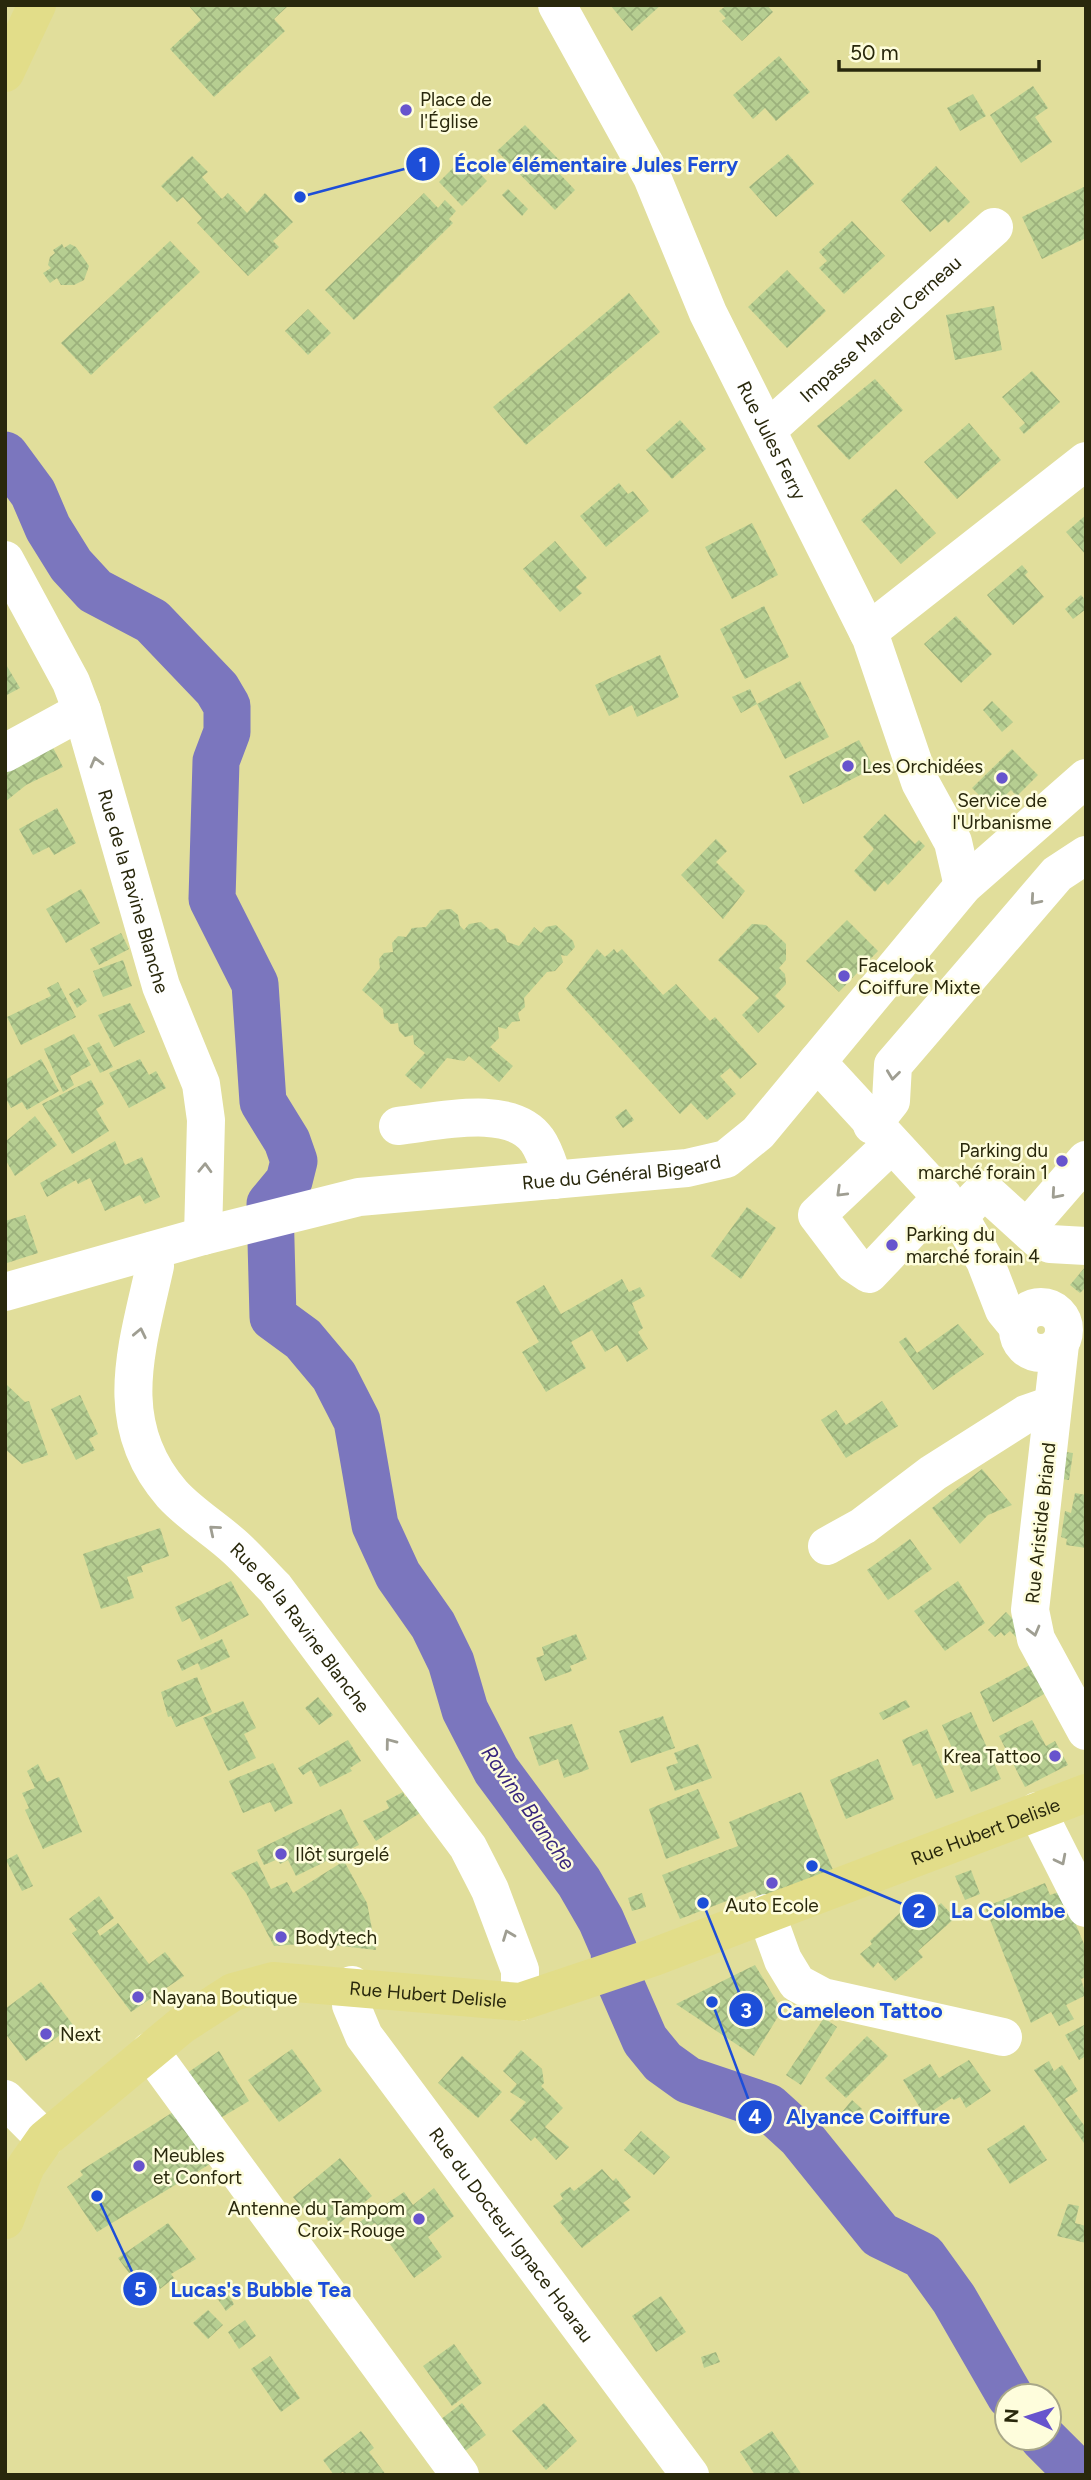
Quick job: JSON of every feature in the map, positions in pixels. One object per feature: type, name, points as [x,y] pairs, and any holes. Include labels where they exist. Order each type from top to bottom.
[{"type":"main road","points":[[5,37],[19,5]]},
{"type":"main road","points":[[5,73],[37,5]]},
{"type":"main road","name":"Rue Hubert Delisle","points":[[5,2220],[26,2166],[45,2139],[182,2025],[233,1992],[273,1980],[533,1998],[654,1957],[1086,1793]]},
{"type":"street","name":"Rue Jules Ferry","points":[[557,5],[652,177],[709,313],[868,632],[920,782],[953,842],[963,886]]},
{"type":"street","name":"Impasse Marcel Cerneau","points":[[767,430],[994,227]]},
{"type":"street","points":[[868,632],[1086,461]]},
{"type":"street","name":"Rue de la Ravine Blanche","points":[[5,560],[71,682],[82,711],[161,986],[201,1084],[206,1120],[203,1236]]},
{"type":"street","points":[[5,753],[82,711]]},
{"type":"street","name":"Rue du Général Bigeard","points":[[5,1292],[203,1236],[359,1198],[687,1168],[726,1159],[758,1133],[963,886],[1086,778]]},
{"type":"street","points":[[1086,855],[1057,874],[893,1065],[891,1101],[882,1135],[817,1216],[854,1264],[869,1274],[951,1206],[984,1190],[1027,1228],[1050,1244],[1086,1246]]},
{"type":"street","name":"Rue Aristide Briand","points":[[817,1062],[882,1135],[951,1206],[985,1261],[1004,1310],[1055,1331],[1052,1405],[1032,1587],[1032,1624],[1036,1639],[1086,1731]]},
{"type":"street","points":[[398,1126],[491,1115],[512,1123],[537,1138],[554,1180]]},
{"type":"street","points":[[1027,1228],[1086,1160]]},
{"type":"street","name":"Rue de la Ravine Blanche","points":[[152,1251],[155,1266],[132,1385],[135,1427],[150,1464],[174,1496],[238,1550],[275,1588],[468,1847],[490,1890],[533,1998]]},
{"type":"street","points":[[827,1546],[863,1526],[933,1473],[1026,1414],[1052,1405]]},
{"type":"street","points":[[1037,1811],[1086,1908]]},
{"type":"street","points":[[766,1913],[783,1960],[797,1983],[814,1992],[1003,2037]]},
{"type":"street","name":"Rue du Docteur Ignace Hoarau","points":[[352,1985],[353,2015],[364,2036],[690,2475]]},
{"type":"street","points":[[150,2051],[460,2475]]},
{"type":"street","points":[[5,2099],[45,2139]]},
{"type":"building","points":[[188,5],[289,5],[274,19],[285,31],[214,97],[170,49],[201,20]]},
{"type":"building","points":[[610,5],[661,5],[632,31]]},
{"type":"building","points":[[727,5],[767,5],[773,12],[742,41],[722,21],[726,18],[719,11]]},
{"type":"building","points":[[779,56],[810,92],[776,121],[765,108],[753,119],[733,95]]},
{"type":"building","points":[[1033,86],[1048,108],[1035,117],[1052,142],[1021,163],[990,115]]},
{"type":"building","points":[[973,94],[986,116],[960,131],[947,108]]},
{"type":"building","points":[[525,125],[564,165],[557,171],[575,190],[555,210],[497,151]]},
{"type":"building","points":[[788,154],[814,184],[776,217],[749,187]]},
{"type":"building","points":[[192,156],[208,172],[202,177],[222,199],[228,193],[247,213],[265,193],[293,222],[273,241],[279,247],[248,276],[197,223],[202,218],[183,197],[177,202],[161,186]]},
{"type":"building","points":[[464,157],[487,181],[462,206],[439,182]]},
{"type":"building","points":[[936,166],[970,202],[948,223],[945,219],[930,232],[901,200]]},
{"type":"building","points":[[1086,186],[1086,238],[1042,259],[1022,217]]},
{"type":"building","points":[[508,189],[528,209],[522,216],[502,195]]},
{"type":"building","points":[[424,193],[438,208],[445,200],[456,211],[449,219],[453,223],[354,320],[325,290]]},
{"type":"building","points":[[852,221],[885,256],[844,294],[819,268],[827,261],[819,252]]},
{"type":"building","points":[[170,241],[200,272],[91,375],[61,343]]},
{"type":"building","points":[[62,244],[64,248],[70,244],[76,247],[89,266],[84,280],[74,285],[61,285],[57,278],[50,283],[43,273],[51,268],[48,265],[50,257],[55,253],[53,250]]},
{"type":"building","points":[[787,270],[826,311],[787,348],[748,307]]},
{"type":"building","points":[[629,293],[660,332],[526,445],[493,407]]},
{"type":"building","points":[[994,306],[1002,350],[955,360],[946,315]]},
{"type":"building","points":[[308,309],[331,333],[308,355],[285,331]]},
{"type":"building","points":[[1032,371],[1060,402],[1024,434],[1019,428],[1025,423],[1002,397]]},
{"type":"building","points":[[875,379],[903,410],[849,460],[817,426]]},
{"type":"building","points":[[680,420],[706,449],[672,479],[646,450]]},
{"type":"building","points":[[969,423],[1001,460],[957,499],[924,462]]},
{"type":"building","points":[[619,483],[628,494],[633,491],[649,511],[606,547],[580,516]]},
{"type":"building","points":[[896,489],[936,533],[901,564],[861,520]]},
{"type":"building","points":[[1086,515],[1086,555],[1066,532]]},
{"type":"building","points":[[752,523],[778,575],[732,599],[705,547]]},
{"type":"building","points":[[555,541],[587,578],[576,587],[582,593],[560,612],[523,569]]},
{"type":"building","points":[[1022,565],[1028,572],[1025,575],[1044,597],[1013,625],[987,595]]},
{"type":"building","points":[[1081,595],[1086,601],[1086,609],[1073,619],[1065,609]]},
{"type":"building","points":[[764,606],[789,657],[745,679],[720,629]]},
{"type":"building","points":[[956,616],[992,654],[961,683],[924,644]]},
{"type":"building","points":[[660,655],[679,697],[637,717],[632,705],[609,716],[595,685]]},
{"type":"building","points":[[5,663],[20,688],[5,696]]},
{"type":"building","points":[[800,681],[829,737],[785,759],[757,704]]},
{"type":"building","points":[[750,689],[757,704],[741,713],[732,697]]},
{"type":"building","points":[[992,701],[1013,722],[1002,732],[983,710]]},
{"type":"building","points":[[49,740],[63,767],[26,785],[5,802],[5,766]]},
{"type":"building","points":[[859,740],[874,768],[803,804],[789,776]]},
{"type":"building","name":"Service de l'Urbanisme","points":[[1012,749],[1038,775],[1017,796],[1011,790],[992,808],[972,788]]},
{"type":"building","points":[[57,808],[76,843],[54,855],[49,847],[33,855],[19,829]]},
{"type":"building","points":[[885,814],[915,844],[919,840],[925,846],[888,885],[884,881],[875,892],[854,871],[874,849],[863,837]]},
{"type":"building","points":[[716,839],[727,851],[716,862],[745,891],[723,919],[681,875]]},
{"type":"building","points":[[81,889],[100,923],[66,943],[46,909]]},
{"type":"building","points":[[451,909],[458,915],[460,926],[464,930],[469,924],[481,922],[490,930],[497,928],[505,935],[507,942],[519,946],[534,927],[541,933],[546,927],[556,925],[573,941],[575,947],[567,956],[561,955],[563,962],[555,971],[547,972],[524,998],[525,1007],[518,1013],[520,1021],[512,1022],[506,1029],[498,1027],[499,1038],[490,1047],[513,1066],[499,1082],[469,1056],[464,1061],[447,1058],[421,1089],[405,1075],[425,1053],[414,1044],[413,1035],[405,1037],[399,1031],[398,1023],[391,1024],[384,1018],[383,1009],[362,990],[380,968],[379,959],[384,953],[393,952],[392,943],[398,936],[406,937],[412,928],[426,927],[440,910]]},
{"type":"building","points":[[847,920],[878,951],[839,992],[806,961]]},
{"type":"building","points":[[752,924],[766,925],[786,944],[786,960],[779,968],[785,974],[786,984],[775,996],[785,1006],[758,1033],[742,1015],[759,998],[718,960]]},
{"type":"building","points":[[121,933],[129,949],[99,965],[90,949]]},
{"type":"building","points":[[597,949],[605,957],[614,949],[617,953],[622,949],[663,995],[676,984],[710,1021],[715,1017],[757,1064],[740,1079],[730,1068],[720,1076],[736,1094],[707,1120],[691,1103],[680,1114],[566,989]]},
{"type":"building","points":[[123,960],[132,986],[103,997],[93,971]]},
{"type":"building","points":[[58,982],[76,1017],[21,1045],[7,1017],[51,996],[47,988]]},
{"type":"building","points":[[79,988],[87,1001],[77,1008],[69,994]]},
{"type":"building","points":[[130,1003],[145,1032],[114,1047],[98,1015]]},
{"type":"building","points":[[74,1034],[91,1065],[70,1076],[74,1085],[63,1092],[44,1049]]},
{"type":"building","points":[[99,1042],[113,1067],[100,1073],[87,1048]]},
{"type":"building","points":[[41,1059],[59,1091],[27,1110],[22,1102],[11,1108],[5,1097],[5,1080]]},
{"type":"building","points":[[140,1059],[149,1075],[156,1071],[166,1088],[129,1108],[109,1073]]},
{"type":"building","points":[[91,1080],[104,1104],[96,1109],[109,1131],[72,1154],[42,1104]]},
{"type":"building","points":[[626,1109],[634,1120],[623,1128],[615,1117]]},
{"type":"building","points":[[35,1116],[57,1145],[15,1176],[5,1159],[5,1142]]},
{"type":"building","points":[[115,1141],[125,1165],[142,1157],[160,1197],[145,1204],[140,1195],[105,1211],[90,1178],[78,1184],[76,1180],[47,1197],[40,1183]]},
{"type":"building","points":[[747,1207],[776,1228],[741,1279],[711,1256]]},
{"type":"building","points":[[25,1215],[38,1253],[7,1263],[5,1221]]},
{"type":"building","points":[[1086,1266],[1086,1287],[1080,1293],[1070,1285]]},
{"type":"building","points":[[622,1279],[629,1292],[640,1287],[645,1296],[632,1303],[643,1328],[638,1332],[648,1349],[627,1362],[617,1345],[605,1352],[592,1330],[571,1342],[586,1368],[546,1392],[522,1352],[539,1342],[516,1302],[544,1285],[561,1314]]},
{"type":"building","points":[[958,1324],[984,1354],[933,1390],[899,1342],[906,1337],[917,1353]]},
{"type":"building","points":[[7,1385],[25,1402],[29,1401],[48,1455],[22,1464],[5,1449]]},
{"type":"building","points":[[80,1395],[98,1434],[89,1439],[95,1450],[76,1460],[51,1409]]},
{"type":"building","points":[[882,1401],[898,1426],[846,1458],[821,1420],[836,1410],[846,1425]]},
{"type":"building","points":[[1066,1452],[1073,1453],[1069,1480],[1061,1479]]},
{"type":"building","points":[[982,1469],[1012,1505],[988,1515],[960,1544],[932,1508]]},
{"type":"building","points":[[1075,1493],[1086,1495],[1086,1548],[1066,1545],[1067,1539],[1061,1537],[1065,1511],[1071,1513]]},
{"type":"building","points":[[160,1528],[169,1556],[141,1566],[143,1572],[127,1577],[134,1598],[101,1609],[83,1554]]},
{"type":"building","points":[[910,1539],[932,1569],[888,1600],[867,1570]]},
{"type":"building","points":[[231,1581],[249,1615],[201,1640],[190,1618],[182,1622],[175,1607]]},
{"type":"building","points":[[958,1581],[985,1623],[945,1651],[914,1611]]},
{"type":"building","points":[[1006,1612],[1025,1631],[1017,1638],[1010,1631],[1004,1636],[1001,1632],[995,1637],[988,1630]]},
{"type":"building","points":[[576,1634],[587,1659],[570,1666],[572,1671],[545,1681],[536,1658],[544,1655],[542,1647]]},
{"type":"building","points":[[222,1639],[230,1657],[201,1670],[198,1663],[182,1671],[177,1660]]},
{"type":"building","points":[[1030,1665],[1046,1693],[993,1722],[980,1692]]},
{"type":"building","points":[[197,1677],[212,1712],[176,1727],[171,1716],[168,1717],[161,1692]]},
{"type":"building","points":[[318,1697],[333,1715],[319,1725],[305,1708]]},
{"type":"building","points":[[906,1700],[910,1707],[883,1720],[879,1713]]},
{"type":"building","points":[[243,1701],[256,1728],[244,1734],[256,1758],[228,1771],[203,1718]]},
{"type":"building","points":[[971,1712],[1001,1779],[971,1792],[942,1725]]},
{"type":"building","points":[[663,1716],[675,1748],[631,1763],[619,1731]]},
{"type":"building","points":[[1032,1720],[1046,1746],[1055,1741],[1068,1765],[1025,1787],[999,1736]]},
{"type":"building","points":[[572,1724],[589,1769],[564,1778],[558,1759],[539,1766],[529,1737]]},
{"type":"building","points":[[927,1729],[954,1792],[936,1799],[920,1763],[913,1766],[902,1740]]},
{"type":"building","points":[[348,1740],[361,1761],[350,1768],[352,1771],[320,1787],[311,1770],[303,1775],[298,1768]]},
{"type":"building","points":[[698,1744],[712,1778],[675,1791],[666,1767],[678,1763],[674,1753]]},
{"type":"building","points":[[878,1759],[894,1799],[846,1819],[830,1780]]},
{"type":"building","points":[[273,1763],[293,1803],[275,1812],[270,1802],[243,1813],[229,1781]]},
{"type":"building","points":[[38,1764],[47,1782],[59,1777],[82,1832],[43,1849],[25,1810],[29,1808],[22,1793],[35,1788],[27,1771]]},
{"type":"building","points":[[698,1789],[720,1838],[666,1859],[649,1809]]},
{"type":"building","points":[[403,1792],[405,1797],[414,1794],[428,1808],[376,1841],[363,1821],[389,1808],[386,1801]]},
{"type":"building","points":[[801,1792],[833,1870],[759,1900],[755,1890],[680,1919],[662,1875],[738,1846],[729,1822]]},
{"type":"building","points":[[341,1809],[359,1845],[296,1876],[288,1860],[280,1864],[278,1859],[264,1865],[257,1850]]},
{"type":"building","points":[[17,1854],[33,1886],[22,1891],[6,1860]]},
{"type":"building","points":[[257,1861],[271,1889],[287,1882],[293,1893],[344,1861],[367,1903],[376,1950],[315,1943],[274,1946],[246,1893],[231,1873]]},
{"type":"building","points":[[971,1870],[980,1894],[965,1900],[955,1876]]},
{"type":"building","points":[[1045,1883],[1050,1895],[1062,1891],[1086,1949],[1086,1977],[1081,1979],[1086,1995],[1066,2005],[1074,2019],[1059,2026],[1051,2012],[1031,2023],[985,1907]]},
{"type":"building","points":[[642,1893],[646,1907],[632,1911],[628,1898]]},
{"type":"building","points":[[99,1896],[114,1918],[97,1931],[100,1936],[118,1923],[149,1964],[165,1952],[184,1976],[131,2012],[72,1933],[77,1930],[69,1919]]},
{"type":"building","points":[[941,1903],[955,1918],[918,1951],[923,1957],[895,1981],[878,1962],[873,1968],[860,1954],[904,1909],[918,1924]]},
{"type":"building","points":[[755,1965],[782,2010],[754,2056],[676,2004]]},
{"type":"building","points":[[41,1982],[73,2025],[26,2061],[5,2033],[5,2009]]},
{"type":"building","points":[[824,2018],[837,2027],[801,2085],[786,2075]]},
{"type":"building","points":[[1086,2024],[1086,2056],[1079,2060],[1065,2035]]},
{"type":"building","points":[[867,2036],[888,2056],[846,2098],[825,2078]]},
{"type":"building","points":[[292,2049],[322,2091],[279,2122],[248,2080]]},
{"type":"building","points":[[521,2050],[542,2069],[544,2083],[541,2086],[563,2108],[545,2127],[569,2147],[556,2160],[535,2137],[531,2141],[510,2120],[526,2102],[510,2092],[517,2084],[503,2071]]},
{"type":"building","points":[[219,2051],[249,2101],[212,2123],[180,2078]]},
{"type":"building","points":[[462,2056],[502,2092],[478,2118],[438,2083]]},
{"type":"building","points":[[969,2060],[991,2091],[966,2108],[960,2097],[954,2100],[952,2098],[925,2116],[903,2080],[930,2064],[939,2078]]},
{"type":"building","points":[[1049,2061],[1054,2071],[1062,2065],[1078,2091],[1065,2099],[1086,2128],[1086,2146],[1034,2070]]},
{"type":"building","points":[[852,2100],[862,2109],[848,2125],[838,2117]]},
{"type":"building","points":[[181,2107],[215,2161],[97,2232],[67,2187],[83,2175],[80,2171]]},
{"type":"building","points":[[1024,2125],[1047,2160],[1010,2184],[987,2149]]},
{"type":"building","points":[[641,2131],[670,2157],[654,2175],[624,2150]]},
{"type":"building","points":[[340,2158],[372,2196],[334,2228],[312,2202],[303,2209],[293,2197]]},
{"type":"building","points":[[602,2169],[613,2181],[616,2178],[631,2197],[623,2203],[630,2210],[582,2248],[560,2222],[563,2219],[553,2206],[563,2199],[560,2194],[570,2187],[574,2191]]},
{"type":"building","points":[[434,2188],[454,2216],[428,2237],[442,2257],[414,2278],[375,2223],[363,2232],[358,2223],[404,2192],[413,2205]]},
{"type":"building","points":[[1068,2204],[1079,2206],[1075,2223],[1086,2226],[1086,2243],[1057,2236]]},
{"type":"building","points":[[168,2223],[196,2259],[171,2274],[174,2278],[160,2289],[157,2286],[145,2295],[118,2258]]},
{"type":"building","points":[[226,2291],[234,2304],[226,2311],[217,2298]]},
{"type":"building","points":[[661,2296],[686,2332],[656,2352],[632,2316]]},
{"type":"building","points":[[208,2310],[223,2325],[208,2339],[193,2323]]},
{"type":"building","points":[[245,2320],[256,2336],[239,2349],[228,2332]]},
{"type":"building","points":[[454,2344],[482,2383],[452,2406],[423,2366]]},
{"type":"building","points":[[716,2352],[720,2362],[704,2368],[701,2357]]},
{"type":"building","points":[[270,2356],[300,2398],[281,2412],[251,2369]]},
{"type":"building","points":[[462,2403],[486,2435],[460,2455],[436,2423]]},
{"type":"building","points":[[544,2403],[577,2441],[546,2470],[512,2431]]},
{"type":"building","points":[[361,2431],[374,2448],[369,2452],[386,2475],[345,2475],[343,2472],[334,2475],[323,2460]]},
{"type":"building","points":[[772,2431],[802,2475],[755,2475],[740,2452]]},
{"type":"waterway","name":"Ravine Blanche","points":[[5,455],[33,493],[48,528],[71,565],[95,591],[152,621],[217,689],[227,706],[227,732],[216,761],[212,899],[255,984],[263,1102],[287,1141],[294,1161],[289,1181],[270,1204],[273,1317],[303,1339],[334,1376],[357,1421],[375,1525],[398,1575],[433,1625],[451,1662],[465,1710],[496,1770],[579,1882],[601,1920],[614,1950],[615,1971],[645,2040],[663,2062],[688,2080],[768,2107],[800,2136],[880,2235],[923,2256],[954,2299],[1002,2382]]},
{"type":"waterway","name":"Ravine Blanche","points":[[1057,2452],[1080,2475]]},
{"type":"place","name":"Place de l'Église","points":[[406,110]]},
{"type":"place","name":"École élémentaire Jules Ferry","points":[[300,197]]},
{"type":"place","name":"Les Orchidées","points":[[848,766]]},
{"type":"place","name":"Service de l'Urbanisme","points":[[1002,778]]},
{"type":"place","name":"Facelook Coiffure Mixte","points":[[844,976]]},
{"type":"place","name":"Parking du marché forain 1","points":[[1062,1161]]},
{"type":"place","name":"Parking du marché forain 4","points":[[892,1245]]},
{"type":"place","name":"Krea Tattoo","points":[[1055,1756]]},
{"type":"place","name":"Ilôt surgelé","points":[[281,1854]]},
{"type":"place","name":"La Colombe","points":[[812,1866]]},
{"type":"place","name":"Auto Ecole","points":[[772,1883]]},
{"type":"place","name":"Cameleon Tattoo","points":[[703,1903]]},
{"type":"place","name":"Bodytech","points":[[281,1937]]},
{"type":"place","name":"Nayana Boutique","points":[[138,1997]]},
{"type":"place","name":"Alyance Coiffure","points":[[712,2002]]},
{"type":"place","name":"Next","points":[[46,2034]]},
{"type":"place","name":"Meubles et Confort","points":[[139,2166]]},
{"type":"place","name":"Lucas's Bubble Tea","points":[[97,2196]]},
{"type":"place","name":"Antenne du Tampom Croix-Rouge","points":[[419,2219]]}]
